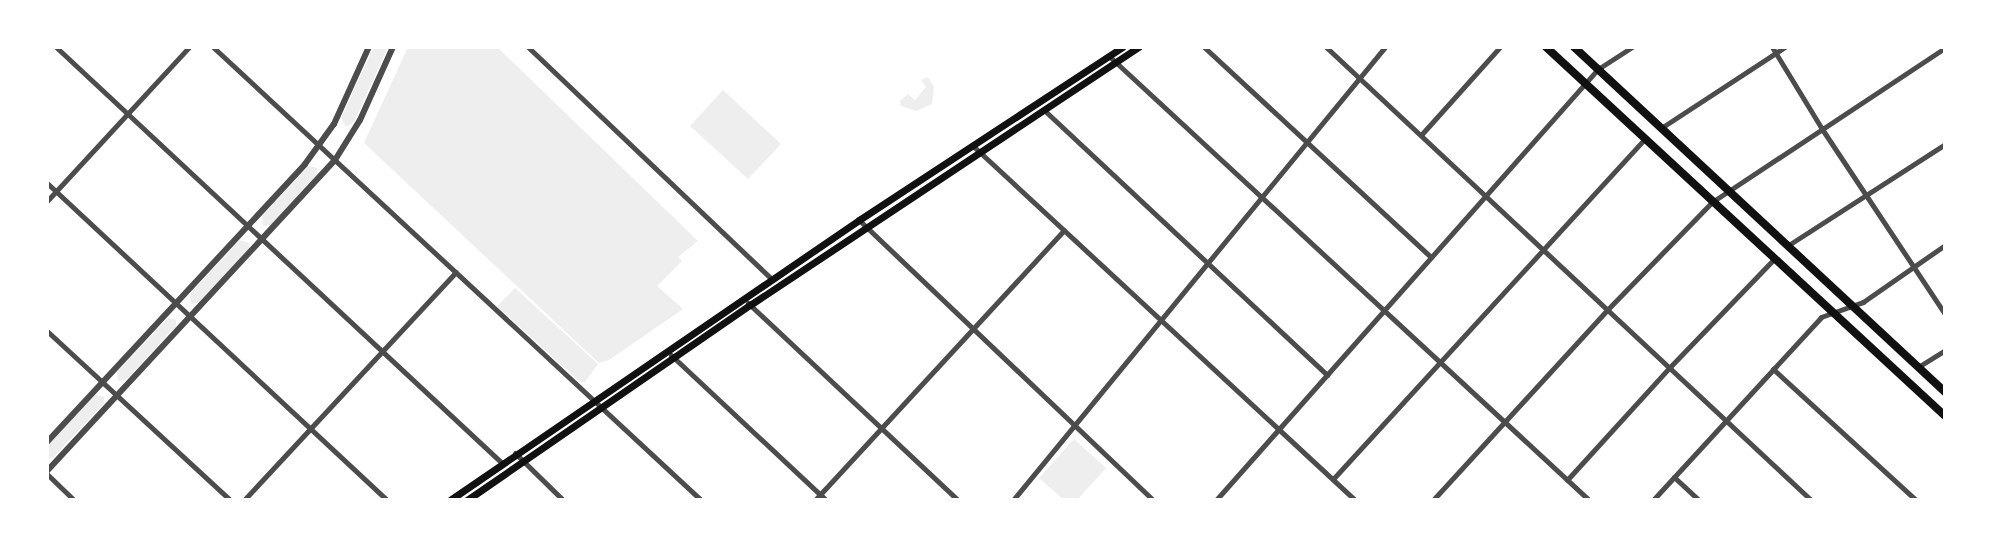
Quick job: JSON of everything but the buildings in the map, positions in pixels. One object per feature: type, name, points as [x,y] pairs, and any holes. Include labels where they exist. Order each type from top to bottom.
[{"type":"main road","points":[[450,500],[859,220],[1122,47]]},
{"type":"main road","points":[[467,500],[750,305],[1139,47]]},
{"type":"main road","points":[[1546,47],[1945,416]]},
{"type":"main road","points":[[1574,47],[1945,392]]},
{"type":"street","points":[[57,47],[502,463]]},
{"type":"street","points":[[47,201],[189,47]]},
{"type":"street","points":[[213,47],[701,500]]},
{"type":"street","points":[[47,442],[319,146],[334,124],[369,47]]},
{"type":"street","points":[[74,500],[47,472],[335,160],[360,120],[393,47]]},
{"type":"street","points":[[528,47],[772,279]]},
{"type":"street","points":[[1204,47],[1306,144],[1432,257]]},
{"type":"street","points":[[1326,47],[1811,500]]},
{"type":"street","points":[[1013,500],[1385,47]]},
{"type":"street","points":[[1421,135],[1500,47]]},
{"type":"street","points":[[1216,500],[1598,69],[1632,47]]},
{"type":"street","points":[[1661,128],[1774,50],[1785,47]]},
{"type":"street","points":[[1433,500],[1607,310],[1712,202],[1945,48]]},
{"type":"street","points":[[1774,50],[1864,194],[1945,314]]},
{"type":"street","points":[[1109,56],[1589,500]]},
{"type":"street","points":[[1037,103],[1327,375]]},
{"type":"street","points":[[1333,479],[1644,140]]},
{"type":"street","points":[[1787,246],[1945,144]]},
{"type":"street","points":[[972,145],[1355,500]]},
{"type":"street","points":[[47,183],[387,500]]},
{"type":"street","points":[[859,220],[1153,500]]},
{"type":"street","points":[[815,500],[1065,230]]},
{"type":"street","points":[[1653,500],[1821,317],[1863,302],[1945,245]]},
{"type":"street","points":[[1567,480],[1669,368],[1774,259]]},
{"type":"street","points":[[244,500],[456,272]]},
{"type":"street","points":[[744,298],[958,500]]},
{"type":"street","points":[[47,331],[230,500]]},
{"type":"street","points":[[1918,368],[1945,349]]},
{"type":"street","points":[[666,351],[826,500]]},
{"type":"street","points":[[1773,369],[1916,500]]},
{"type":"street","points":[[515,453],[563,500]]},
{"type":"street","points":[[1674,477],[1699,500]]},
{"type":"shaded area","points":[[374,47],[388,47],[354,122],[346,127],[341,118]]},
{"type":"shaded area","points":[[408,47],[497,47],[698,241],[678,257],[682,261],[657,286],[683,309],[609,360],[599,363],[364,143]]},
{"type":"shaded area","points":[[928,77],[934,87],[932,104],[917,111],[901,106],[900,101],[908,94],[915,100],[926,87],[921,80]]},
{"type":"shaded area","points":[[723,90],[781,144],[748,179],[690,126]]},
{"type":"shaded area","points":[[309,166],[317,168],[317,174],[271,225],[263,226],[262,216]]},
{"type":"shaded area","points":[[240,240],[249,243],[249,249],[198,303],[191,304],[190,294]]},
{"type":"shaded area","points":[[515,288],[598,364],[585,382],[580,382],[497,306]]},
{"type":"shaded area","points":[[168,318],[176,320],[176,326],[126,380],[118,381],[117,372]]},
{"type":"shaded area","points":[[95,395],[104,397],[104,403],[53,458],[47,459],[47,446]]},
{"type":"shaded area","points":[[1074,439],[1106,468],[1077,500],[1064,500],[1039,478]]}]
